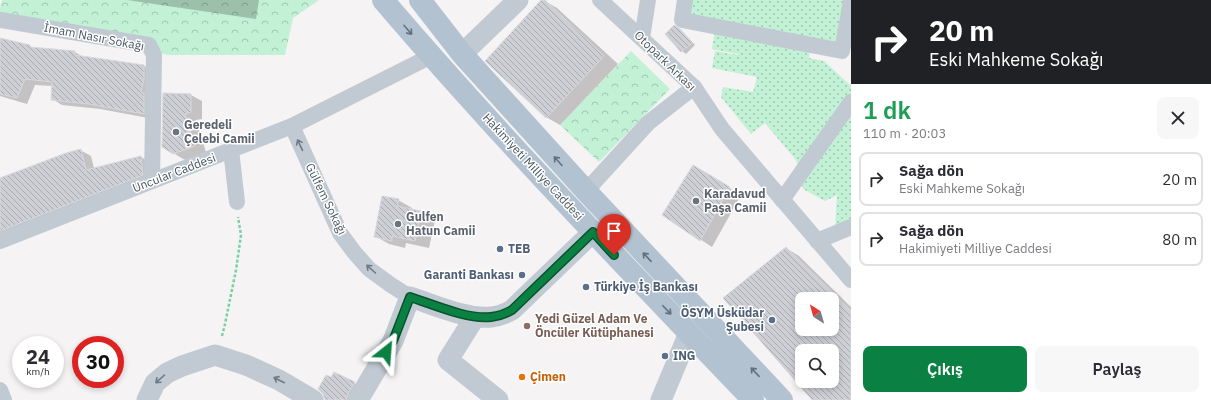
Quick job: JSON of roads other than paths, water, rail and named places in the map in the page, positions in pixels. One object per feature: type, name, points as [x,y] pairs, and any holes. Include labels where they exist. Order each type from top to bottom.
[{"type":"main road","name":"Hakimiyeti Milliye Caddesi","points":[[383,0],[431,56],[593,232],[753,400]]},
{"type":"main road","name":"Hakimiyeti Milliye Caddesi","points":[[420,0],[462,54],[586,191],[782,400]]},
{"type":"street","points":[[462,54],[518,0]]},
{"type":"street","name":"Otopark Arkası","points":[[600,0],[694,87],[722,129],[851,280]]},
{"type":"street","points":[[642,38],[648,0]]},
{"type":"street","points":[[685,0],[682,20],[842,51],[851,2]]},
{"type":"street","name":"İmam Nasır Sokağı","points":[[0,20],[149,46],[154,55],[152,181]]},
{"type":"street","name":"Uncular Caddesi","points":[[0,241],[292,126],[431,56]]},
{"type":"street","points":[[586,191],[648,123],[694,87]]},
{"type":"street","points":[[782,200],[851,102]]},
{"type":"street","name":"Gülfem Sokağı","points":[[292,126],[340,232],[354,252],[369,269],[410,297]]},
{"type":"street","points":[[231,150],[237,202]]},
{"type":"street","points":[[817,240],[851,227]]},
{"type":"street","points":[[358,400],[393,341],[410,297],[475,317],[491,317],[504,314],[512,310],[593,232]]},
{"type":"street","points":[[475,317],[448,360],[498,400]]},
{"type":"street","points":[[661,400],[689,333]]},
{"type":"street","points":[[147,400],[155,382],[167,373],[182,366],[215,356],[246,365],[279,380],[313,400]]},
{"type":"street","points":[[0,390],[4,400]]},
{"type":"place","name":"Geredeli Çelebi Camii","points":[[176,132]]},
{"type":"place","name":"Karadavud Paşa Camii","points":[[696,201]]},
{"type":"place","name":"Gulfen Hatun Camii","points":[[398,224]]},
{"type":"place","name":"TEB","points":[[500,249]]},
{"type":"place","name":"Garanti Bankası","points":[[522,275]]},
{"type":"place","name":"Türkiye İş Bankası","points":[[586,287]]},
{"type":"place","name":"ÖSYM Üsküdar Şubesi","points":[[772,320]]},
{"type":"place","name":"Yedi Güzel Adam Ve Öncüler Kütüphanesi","points":[[527,326]]},
{"type":"place","name":"ING","points":[[665,356]]},
{"type":"place","name":"Çimen","points":[[522,377]]}]
